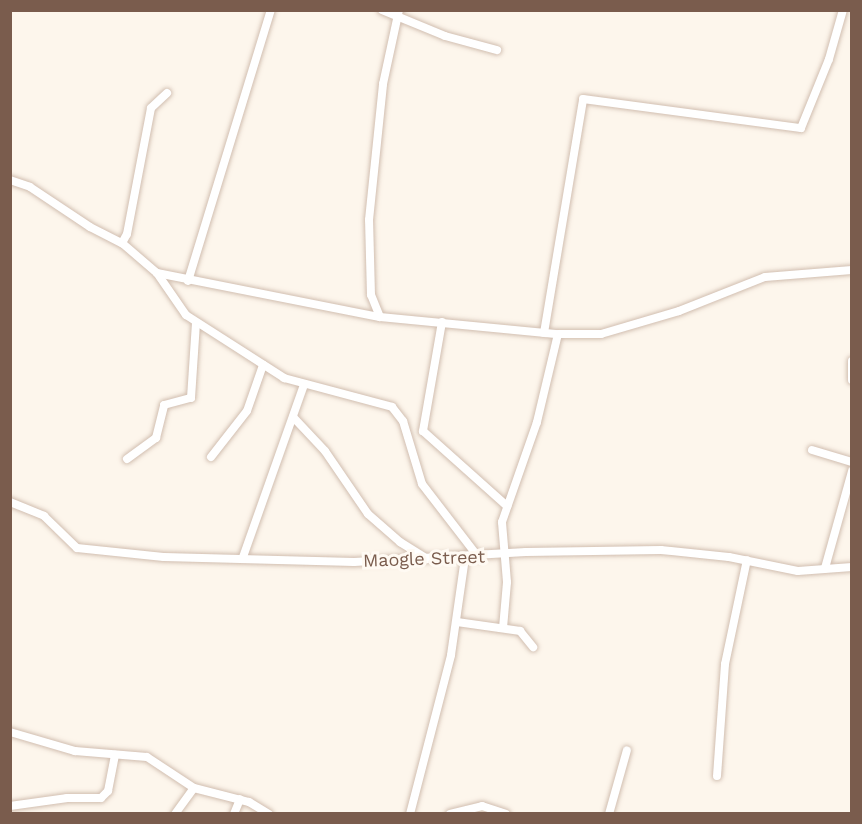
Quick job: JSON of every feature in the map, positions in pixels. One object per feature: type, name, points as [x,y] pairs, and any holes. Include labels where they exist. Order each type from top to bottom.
[{"type":"street","points":[[188,281],[271,10]]},
{"type":"street","points":[[382,10],[398,13],[445,36],[497,50]]},
{"type":"street","points":[[544,333],[583,99],[801,129],[829,59],[843,10]]},
{"type":"street","points":[[380,317],[371,295],[369,220],[383,84],[398,13]]},
{"type":"street","points":[[122,243],[128,234],[151,108],[167,93]]},
{"type":"street","points":[[10,180],[30,187],[90,227],[122,243],[157,273],[177,305],[196,323],[263,365],[304,385],[382,402],[399,414],[422,484],[479,558]]},
{"type":"street","points":[[157,273],[188,281],[380,317],[558,334],[612,332],[700,304],[765,278],[852,270]]},
{"type":"street","points":[[442,322],[423,431],[507,506]]},
{"type":"street","points":[[127,459],[156,438],[164,405],[191,398],[196,323]]},
{"type":"street","points":[[503,628],[507,555],[502,528],[507,506],[537,422],[558,334]]},
{"type":"street","points":[[852,361],[852,380]]},
{"type":"street","points":[[211,457],[247,411],[263,365]]},
{"type":"street","points":[[243,557],[304,385]]},
{"type":"street","points":[[294,418],[325,451],[368,514],[400,542],[427,559]]},
{"type":"street","points":[[812,450],[852,462]]},
{"type":"street","points":[[825,568],[852,471]]},
{"type":"street","name":"Maogle Street","points":[[10,502],[44,516],[71,544],[84,550],[164,557],[243,557],[354,562],[661,550],[747,560],[798,571],[852,567]]},
{"type":"street","points":[[410,813],[438,711],[457,621],[465,558]]},
{"type":"street","points":[[717,776],[725,664],[747,560]]},
{"type":"street","points":[[457,621],[520,632],[533,647]]},
{"type":"street","points":[[10,732],[53,747],[152,759],[194,788],[240,799],[269,813]]},
{"type":"street","points":[[609,813],[627,750]]},
{"type":"street","points":[[10,806],[67,798],[101,798],[108,791],[115,755]]},
{"type":"street","points":[[175,813],[194,788]]},
{"type":"street","points":[[234,813],[240,799]]},
{"type":"street","points":[[450,813],[482,806],[506,813]]}]
